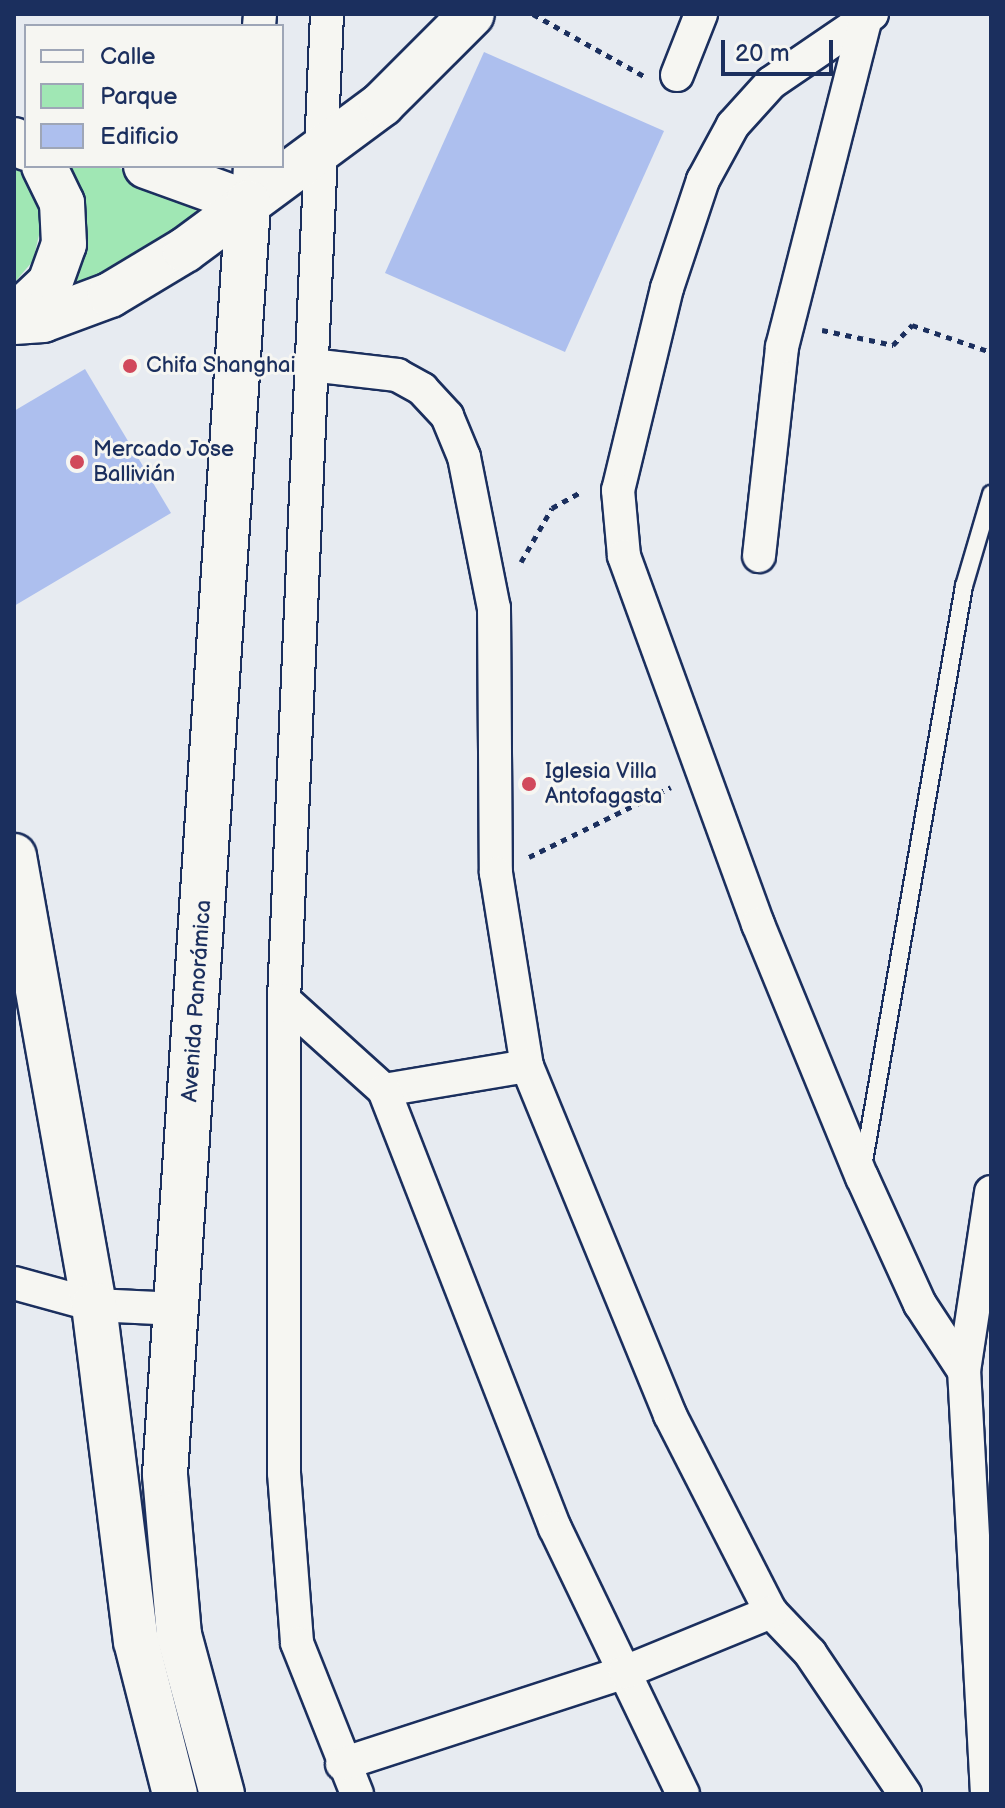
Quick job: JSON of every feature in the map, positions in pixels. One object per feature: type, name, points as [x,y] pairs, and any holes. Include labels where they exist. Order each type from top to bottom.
[{"type":"street","points":[[327,14],[284,1000],[287,1554],[297,1643],[342,1764],[357,1794]]},
{"type":"street","points":[[284,167],[320,149],[382,104],[472,14]]},
{"type":"street","points":[[667,79],[701,14]]},
{"type":"street","points":[[759,556],[788,322],[868,16]]},
{"type":"street","points":[[868,16],[771,83],[733,125],[710,166],[667,288],[618,490],[624,556],[700,773],[862,1177],[920,1304],[964,1371]]},
{"type":"street","points":[[14,319],[50,283],[64,244],[62,203],[45,168]]},
{"type":"street","points":[[157,168],[249,184]]},
{"type":"street","points":[[14,319],[43,320],[110,295],[249,184],[281,168]]},
{"type":"street","name":"Avenida Panorámica","points":[[222,1794],[179,1635],[168,1543],[168,1396],[178,1309],[249,184]]},
{"type":"street","points":[[311,365],[397,375],[422,389],[447,416],[464,457],[494,608],[496,873],[527,1066],[670,1415],[771,1612],[810,1653],[905,1794]]},
{"type":"street","points":[[14,856],[94,1305],[136,1641],[175,1794]]},
{"type":"street","points":[[284,1000],[384,1090],[555,1528],[683,1794]]},
{"type":"street","points":[[384,1090],[527,1066]]},
{"type":"street","points":[[987,1794],[964,1371],[991,1192]]},
{"type":"street","points":[[14,1283],[94,1305],[178,1309]]},
{"type":"street","points":[[342,1764],[625,1672],[771,1612]]},
{"type":"lane","points":[[862,1177],[964,586],[991,494]]},
{"type":"path","points":[[533,14],[667,79]]},
{"type":"path","points":[[788,322],[893,345],[912,325],[991,352]]},
{"type":"path","points":[[494,608],[552,508],[624,469]]},
{"type":"path","points":[[496,873],[700,773]]},
{"type":"green space","points":[[14,165],[27,178],[43,218],[33,261],[14,283]]},
{"type":"green space","points":[[58,168],[119,168],[170,185],[193,200],[198,220],[66,309],[77,271]]},
{"type":"building","points":[[484,52],[664,131],[565,352],[385,273]]},
{"type":"building","name":"Mercado Jose Ballivián","points":[[85,369],[171,513],[14,606],[14,411]]},
{"type":"place","name":"Chifa Shanghai","points":[[130,366]]},
{"type":"place","name":"Mercado Jose Ballivián","points":[[77,462]]},
{"type":"place","name":"Iglesia Villa Antofagasta","points":[[529,784]]}]
